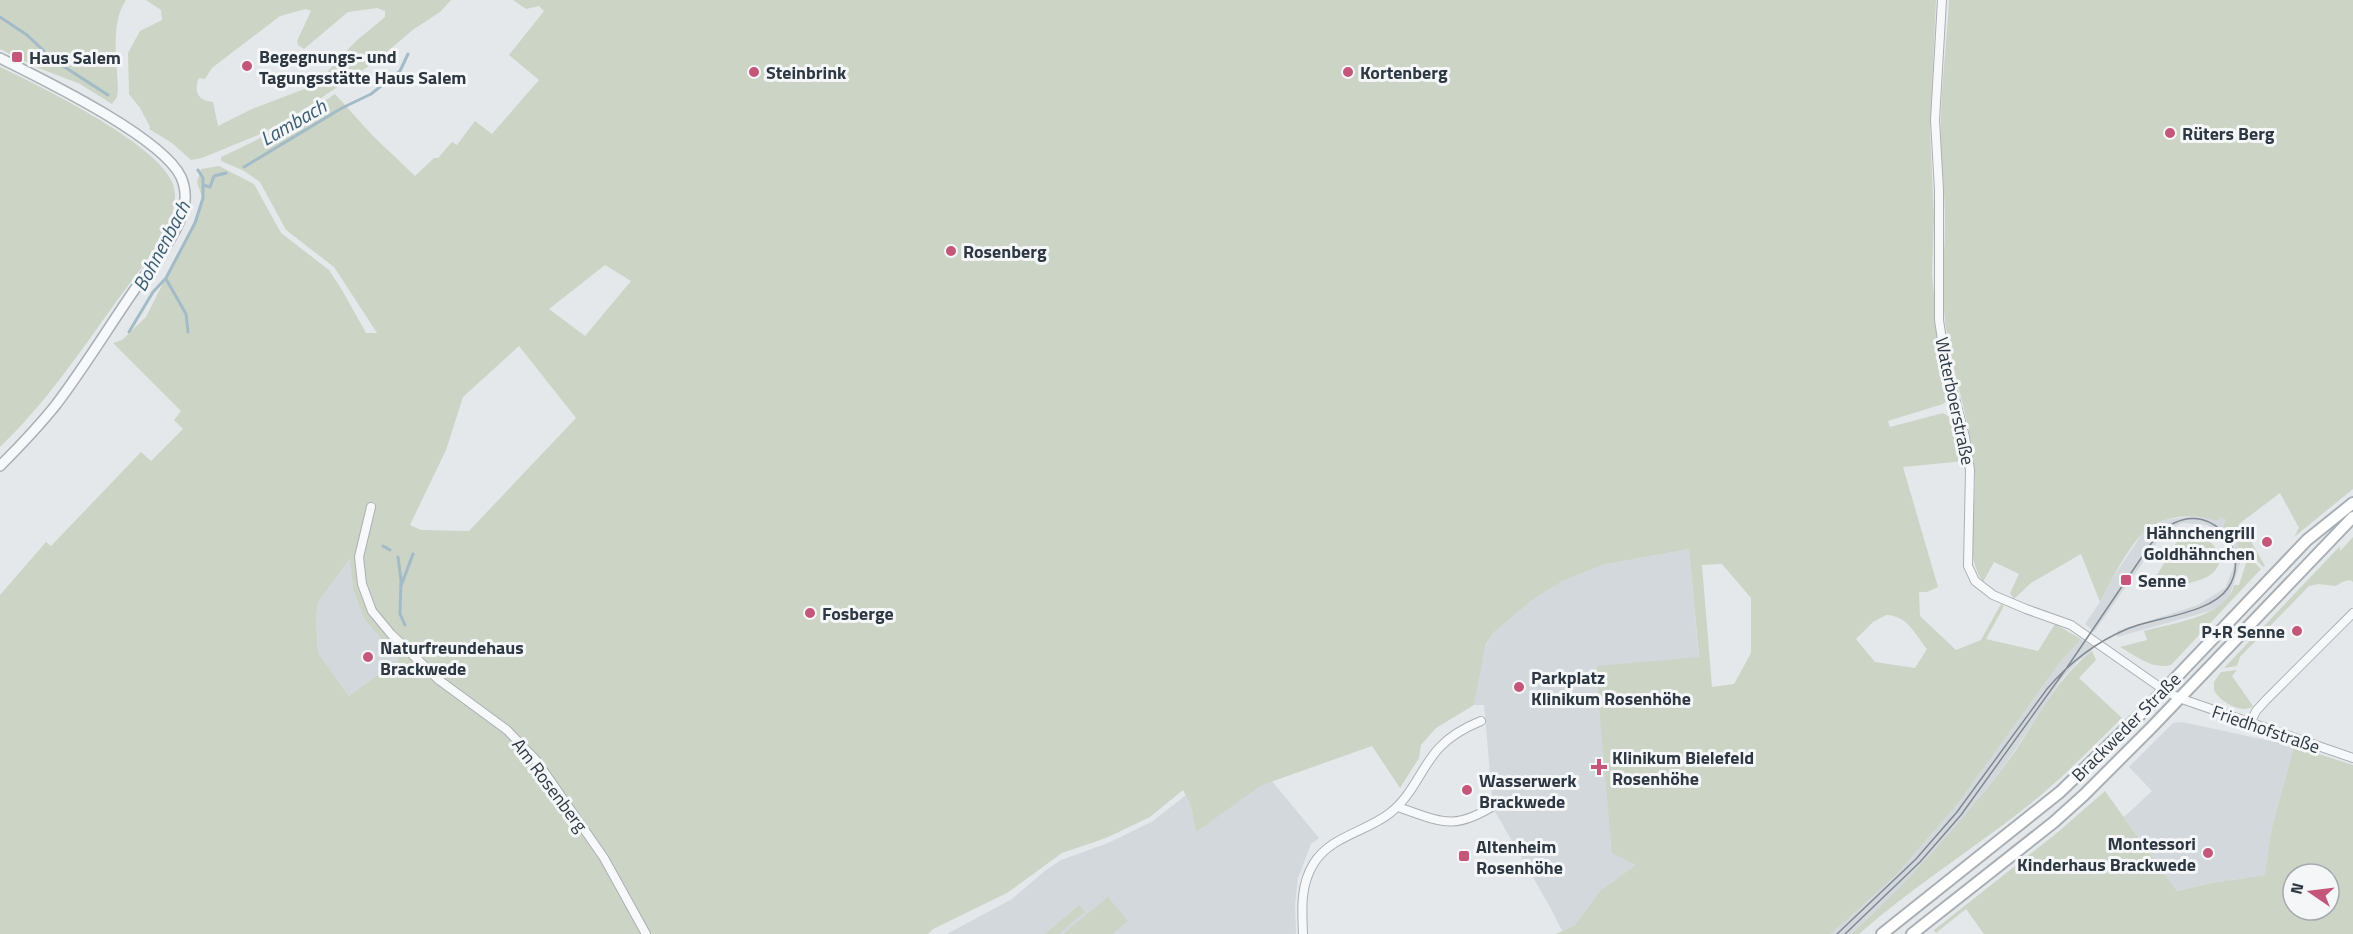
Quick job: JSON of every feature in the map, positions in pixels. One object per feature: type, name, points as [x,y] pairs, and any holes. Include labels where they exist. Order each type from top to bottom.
[{"type":"main road","name":"Brackweder Straße","points":[[1882,934],[2061,792],[2098,758],[2292,555],[2353,502]]},
{"type":"main road","name":"Brackweder Straße","points":[[1912,934],[2054,822],[2101,778],[2353,517]]},
{"type":"street","name":"Waterboerstraße","points":[[1942,0],[1935,120],[1939,190],[1937,277],[1939,320],[1945,360],[1965,436],[1970,470],[1968,566],[1983,589],[2017,606],[2071,625],[2179,698]]},
{"type":"street","points":[[0,58],[66,92],[137,135],[172,163],[181,176],[185,195],[184,207],[174,229],[101,341],[54,406],[0,466]]},
{"type":"street","name":"Am Rosenberg","points":[[371,507],[359,557],[362,584],[372,610],[391,634],[439,680],[507,730],[536,760],[604,858],[646,934]]},
{"type":"street","points":[[2250,724],[2256,711],[2266,700],[2353,613]]},
{"type":"street","name":"Friedhofstraße","points":[[2179,698],[2353,758]]},
{"type":"street","points":[[1303,934],[1305,885],[1318,857],[1332,845],[1380,820],[1398,807],[1411,792],[1438,749],[1459,731],[1481,721]]},
{"type":"street","points":[[1398,807],[1427,818],[1455,822],[1477,816],[1498,803]]},
{"type":"shaded area","points":[[0,0],[126,0],[116,31],[118,88],[117,97],[112,104],[80,84],[36,67],[0,49]]},
{"type":"shaded area","points":[[146,0],[451,0],[440,12],[414,29],[375,62],[294,116],[258,135],[202,158],[191,160],[172,143],[149,129],[140,108],[129,94],[128,53],[140,31],[162,20],[161,10]],"holes":[[[377,8],[385,11],[385,17],[356,41],[315,85],[252,109],[218,126],[213,102],[204,100],[198,94],[199,78],[205,79],[212,68],[280,16],[306,9],[311,11],[297,41],[298,45],[304,49],[348,12]]]},
{"type":"shaded area","points":[[513,0],[1936,0],[1930,131],[1934,217],[1932,274],[1939,346],[1948,399],[1943,404],[1888,421],[1890,427],[1943,413],[1951,418],[1965,461],[1903,467],[1938,587],[1927,592],[1919,592],[1920,616],[1956,650],[1981,640],[2001,604],[2004,606],[1986,639],[2038,651],[2055,624],[2081,639],[2061,661],[1959,802],[1896,875],[1831,934],[1556,934],[1575,925],[1599,892],[1636,865],[1612,853],[1596,671],[1597,666],[1699,657],[1689,549],[1602,565],[1563,581],[1535,598],[1493,633],[1485,646],[1474,705],[1436,728],[1421,745],[1419,758],[1400,788],[1372,746],[1262,785],[1196,832],[1191,806],[1183,790],[1150,817],[1106,838],[1062,853],[1007,893],[933,929],[928,934],[0,934],[0,595],[46,542],[51,546],[141,452],[151,461],[183,429],[174,420],[181,411],[113,343],[122,340],[146,317],[194,222],[202,197],[197,182],[201,169],[219,166],[254,184],[281,233],[329,270],[366,333],[377,333],[334,267],[286,230],[260,182],[244,171],[221,161],[221,157],[279,128],[335,94],[372,135],[415,176],[434,158],[438,158],[452,142],[457,145],[475,121],[492,134],[539,80],[509,55],[544,11],[539,6],[526,9]],"holes":[[[605,265],[631,281],[585,336],[549,309]],[[519,346],[576,418],[469,531],[421,530],[410,525],[446,450],[463,397]],[[350,559],[353,589],[364,619],[399,659],[349,696],[318,653],[316,620],[318,602]],[[1722,564],[1751,598],[1751,653],[1734,684],[1712,687],[1702,565]],[[1886,615],[1894,616],[1905,622],[1927,649],[1915,668],[1875,662],[1856,639],[1873,622]]]},
{"type":"shaded area","points":[[1949,0],[2353,0],[2353,489],[2294,537],[2299,528],[2280,493],[2239,524],[2243,527],[2265,566],[2263,567],[2252,555],[2243,556],[2241,560],[2237,542],[2223,525],[2226,520],[2220,517],[2217,521],[2188,516],[2168,519],[2142,534],[2124,558],[2100,602],[2081,554],[2031,583],[2014,599],[2010,593],[2019,574],[1994,562],[1983,582],[1973,557],[1975,475],[1973,454],[1950,352],[1943,299],[1945,223],[1941,118]]},
{"type":"shaded area","points":[[0,67],[68,101],[121,133],[162,167],[174,186],[175,196],[171,218],[146,261],[61,377],[0,447]]},
{"type":"shaded area","points":[[2206,516],[2217,521],[2220,517],[2226,520],[2223,525],[2237,542],[2241,560],[2229,598],[2222,605],[2210,611],[2117,637],[2117,631],[2198,605],[2225,588],[2234,566],[2229,543],[2220,533],[2207,525],[2183,523],[2162,535],[2094,632],[2085,624],[2142,534],[2165,520]]},
{"type":"shaded area","points":[[2194,536],[2204,538],[2214,546],[2220,560],[2218,566],[2212,574],[2198,581],[2187,584],[2186,581],[2172,586],[2160,585],[2156,576],[2165,562],[2163,560],[2177,542]]},
{"type":"shaded area","points":[[2353,537],[2353,582],[2350,580],[2336,586],[2318,584],[2309,586],[2240,657],[2237,666],[2224,668],[2340,546],[2340,551]]},
{"type":"shaded area","name":"Klinikum Bielefeld Rosenhöhe","points":[[1689,549],[1715,839],[1599,892],[1575,925],[1562,931],[1493,808],[1484,705],[1474,705],[1483,651],[1493,633],[1535,598],[1563,581],[1602,565]]},
{"type":"shaded area","points":[[351,558],[353,589],[364,619],[399,659],[349,696],[318,653],[316,620],[318,602]]},
{"type":"shaded area","points":[[2247,560],[2252,560],[2261,569],[2171,665],[2151,664],[2120,647],[2147,640],[2144,631],[2197,617],[2221,605],[2229,596],[2234,585],[2239,585]]},
{"type":"shaded area","points":[[2081,639],[2092,646],[2092,651],[2077,662],[2062,679],[2005,765],[1963,819],[1922,867],[1851,934],[1831,934],[1896,875],[1959,802],[2061,661]]},
{"type":"shaded area","points":[[2092,651],[2096,660],[2079,678],[2122,718],[2034,801],[1898,902],[1859,934],[1851,934],[1912,875],[1967,812],[2014,753],[2054,691],[2078,663]]},
{"type":"shaded area","points":[[2237,670],[2232,676],[2253,706],[2248,708],[2231,706],[2214,690],[2214,682],[2221,672]]},
{"type":"shaded area","points":[[2182,722],[2294,746],[2271,831],[2265,875],[2177,891],[2124,817],[2152,791],[2129,767],[2173,723]]},
{"type":"shaded area","points":[[2294,746],[2353,765],[2353,934],[1984,934],[1966,909],[1936,933],[1934,930],[2058,832],[2105,791],[2177,891],[2265,875],[2271,831]]},
{"type":"shaded area","points":[[1272,781],[1319,838],[1311,844],[1298,878],[1295,904],[1296,934],[947,934],[1012,899],[1061,860],[1108,843],[1153,821],[1186,795],[1191,806],[1196,831],[1262,785]]},
{"type":"shaded area","points":[[1108,897],[1128,921],[1112,934],[1063,934]]},
{"type":"shaded area","points":[[1079,905],[1085,912],[1058,934],[1045,934]]},
{"type":"waterway","name":"Bohnenbach","points":[[0,17],[27,35],[44,51]]},
{"type":"waterway","name":"Lambach","points":[[244,167],[342,108],[371,94],[400,71],[408,54]]},
{"type":"waterway","name":"Bohnenbach","points":[[63,66],[108,95]]},
{"type":"waterway","name":"Bohnenbach","points":[[129,332],[153,292],[166,278],[195,223],[203,198],[203,178],[198,170]]},
{"type":"waterway","name":"Lambach","points":[[203,185],[210,187],[214,176],[226,173]]},
{"type":"waterway","points":[[166,279],[186,314],[188,332]]},
{"type":"waterway","points":[[383,546],[390,550]]},
{"type":"waterway","points":[[401,586],[413,554]]},
{"type":"waterway","points":[[398,557],[401,580],[400,614],[405,625]]},
{"type":"tram line","points":[[1837,934],[1916,859],[1957,812],[2047,689],[2064,670],[2074,662],[2094,647],[2127,629],[2182,614],[2209,604],[2220,597],[2228,588],[2234,574],[2235,560],[2232,547],[2225,535],[2215,526],[2203,520],[2189,519],[2174,523],[2158,535],[2150,545],[2066,669],[1961,815],[1920,862],[1845,934]]},
{"type":"place","name":"Haus Salem","points":[[17,57]]},
{"type":"place","name":"Begegnungs- und Tagungsstätte Haus Salem","points":[[247,66]]},
{"type":"place","name":"Steinbrink","points":[[754,72]]},
{"type":"place","name":"Kortenberg","points":[[1348,72]]},
{"type":"place","name":"Rüters Berg","points":[[2170,133]]},
{"type":"place","name":"Rosenberg","points":[[951,251]]},
{"type":"place","name":"Hähnchengrill Goldhähnchen","points":[[2267,542]]},
{"type":"place","name":"Senne","points":[[2126,580]]},
{"type":"place","name":"Fosberge","points":[[810,613]]},
{"type":"place","name":"P+R Senne","points":[[2297,631]]},
{"type":"place","name":"Naturfreundehaus Brackwede","points":[[368,657]]},
{"type":"place","name":"Parkplatz Klinikum Rosenhöhe","points":[[1519,687]]},
{"type":"place","name":"Klinikum Bielefeld Rosenhöhe","points":[[1599,767]]},
{"type":"place","name":"Wasserwerk Brackwede","points":[[1467,790]]},
{"type":"place","name":"Montessori Kinderhaus Brackwede","points":[[2208,853]]},
{"type":"place","name":"Altenheim Rosenhöhe","points":[[1464,856]]}]
